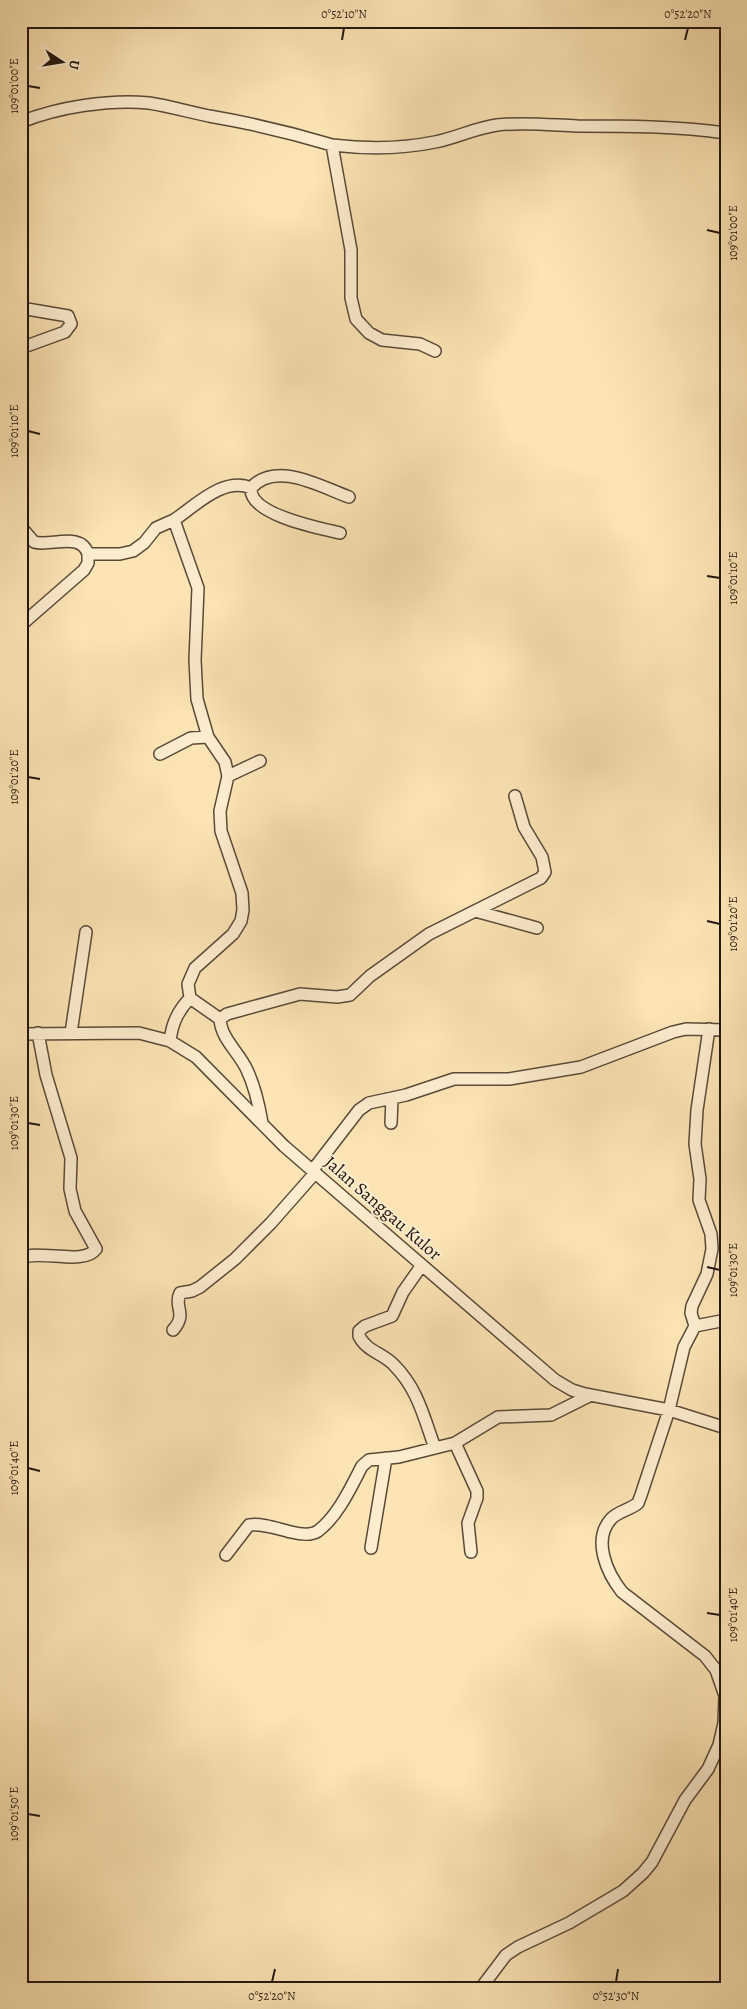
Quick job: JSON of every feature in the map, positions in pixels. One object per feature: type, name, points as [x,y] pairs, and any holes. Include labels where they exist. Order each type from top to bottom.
[{"type":"street","points":[[21,122],[36,116],[72,108],[149,103],[233,120],[332,145],[385,148],[436,142],[484,127],[511,124],[669,127],[726,133]]},
{"type":"street","points":[[332,145],[351,250],[351,298],[356,319],[369,333],[382,340],[420,344],[435,351]]},
{"type":"street","points":[[21,308],[57,313],[71,320],[70,328],[65,332],[21,348]]},
{"type":"street","points":[[88,554],[120,554],[133,551],[144,544],[156,528],[174,520],[226,486],[236,484],[251,488],[260,482],[290,475],[348,497]]},
{"type":"street","points":[[251,488],[253,497],[265,509],[309,526],[340,533]]},
{"type":"street","points":[[174,520],[198,588],[195,685],[208,737],[224,762],[228,776],[220,811],[221,831],[242,893],[243,910],[241,921],[233,934],[195,968],[190,976],[188,984],[190,998],[220,1019],[222,1030],[247,1069],[258,1100],[262,1123]]},
{"type":"street","points":[[21,527],[34,542],[73,542],[83,546],[88,554],[88,563],[84,570],[21,625]]},
{"type":"street","points":[[160,754],[191,738],[208,737]]},
{"type":"street","points":[[228,776],[260,761]]},
{"type":"street","points":[[220,1019],[226,1014],[300,994],[337,997],[350,995],[377,971],[429,934],[541,878],[545,872],[542,857],[524,826],[515,796]]},
{"type":"street","points":[[475,912],[537,928]]},
{"type":"street","points":[[71,1032],[86,932]]},
{"type":"street","points":[[170,1041],[173,1023],[180,1008],[190,998]]},
{"type":"street","points":[[481,1988],[506,1955],[518,1946],[569,1923],[622,1891],[643,1873],[652,1862],[685,1800],[708,1769],[719,1745],[724,1723],[725,1696],[716,1670],[705,1656],[622,1592],[612,1579],[603,1553],[604,1538],[612,1519],[638,1503],[669,1410],[684,1347],[695,1326],[691,1313],[692,1306],[707,1274],[712,1249],[711,1234],[699,1200],[700,1179],[695,1144],[697,1110],[708,1029]]},
{"type":"street","points":[[173,1330],[180,1323],[182,1316],[178,1302],[180,1293],[192,1291],[200,1287],[235,1259],[271,1223],[314,1172],[363,1106],[454,1079],[509,1079],[581,1066],[674,1032],[708,1029],[726,1030]]},
{"type":"street","name":"Jalan Sanggau Kulor","points":[[21,1034],[71,1032],[139,1033],[170,1041],[196,1057],[314,1172],[555,1380],[572,1390],[669,1410],[726,1428]]},
{"type":"street","points":[[21,1258],[38,1254],[70,1257],[92,1253],[96,1249],[75,1211],[70,1189],[73,1166],[46,1075],[38,1033]]},
{"type":"street","points":[[391,1123],[392,1098]]},
{"type":"street","points":[[422,1265],[403,1292],[392,1316],[364,1326],[359,1331],[359,1336],[371,1351],[393,1363],[412,1387],[435,1448]]},
{"type":"street","points":[[695,1326],[726,1320]]},
{"type":"street","points":[[226,1555],[249,1525],[256,1524],[294,1533],[307,1534],[317,1532],[342,1501],[362,1466],[369,1460],[399,1457],[455,1443],[498,1417],[552,1415],[591,1395]]},
{"type":"street","points":[[455,1443],[477,1491],[477,1498],[468,1523],[471,1552]]},
{"type":"street","points":[[371,1548],[386,1458]]}]
